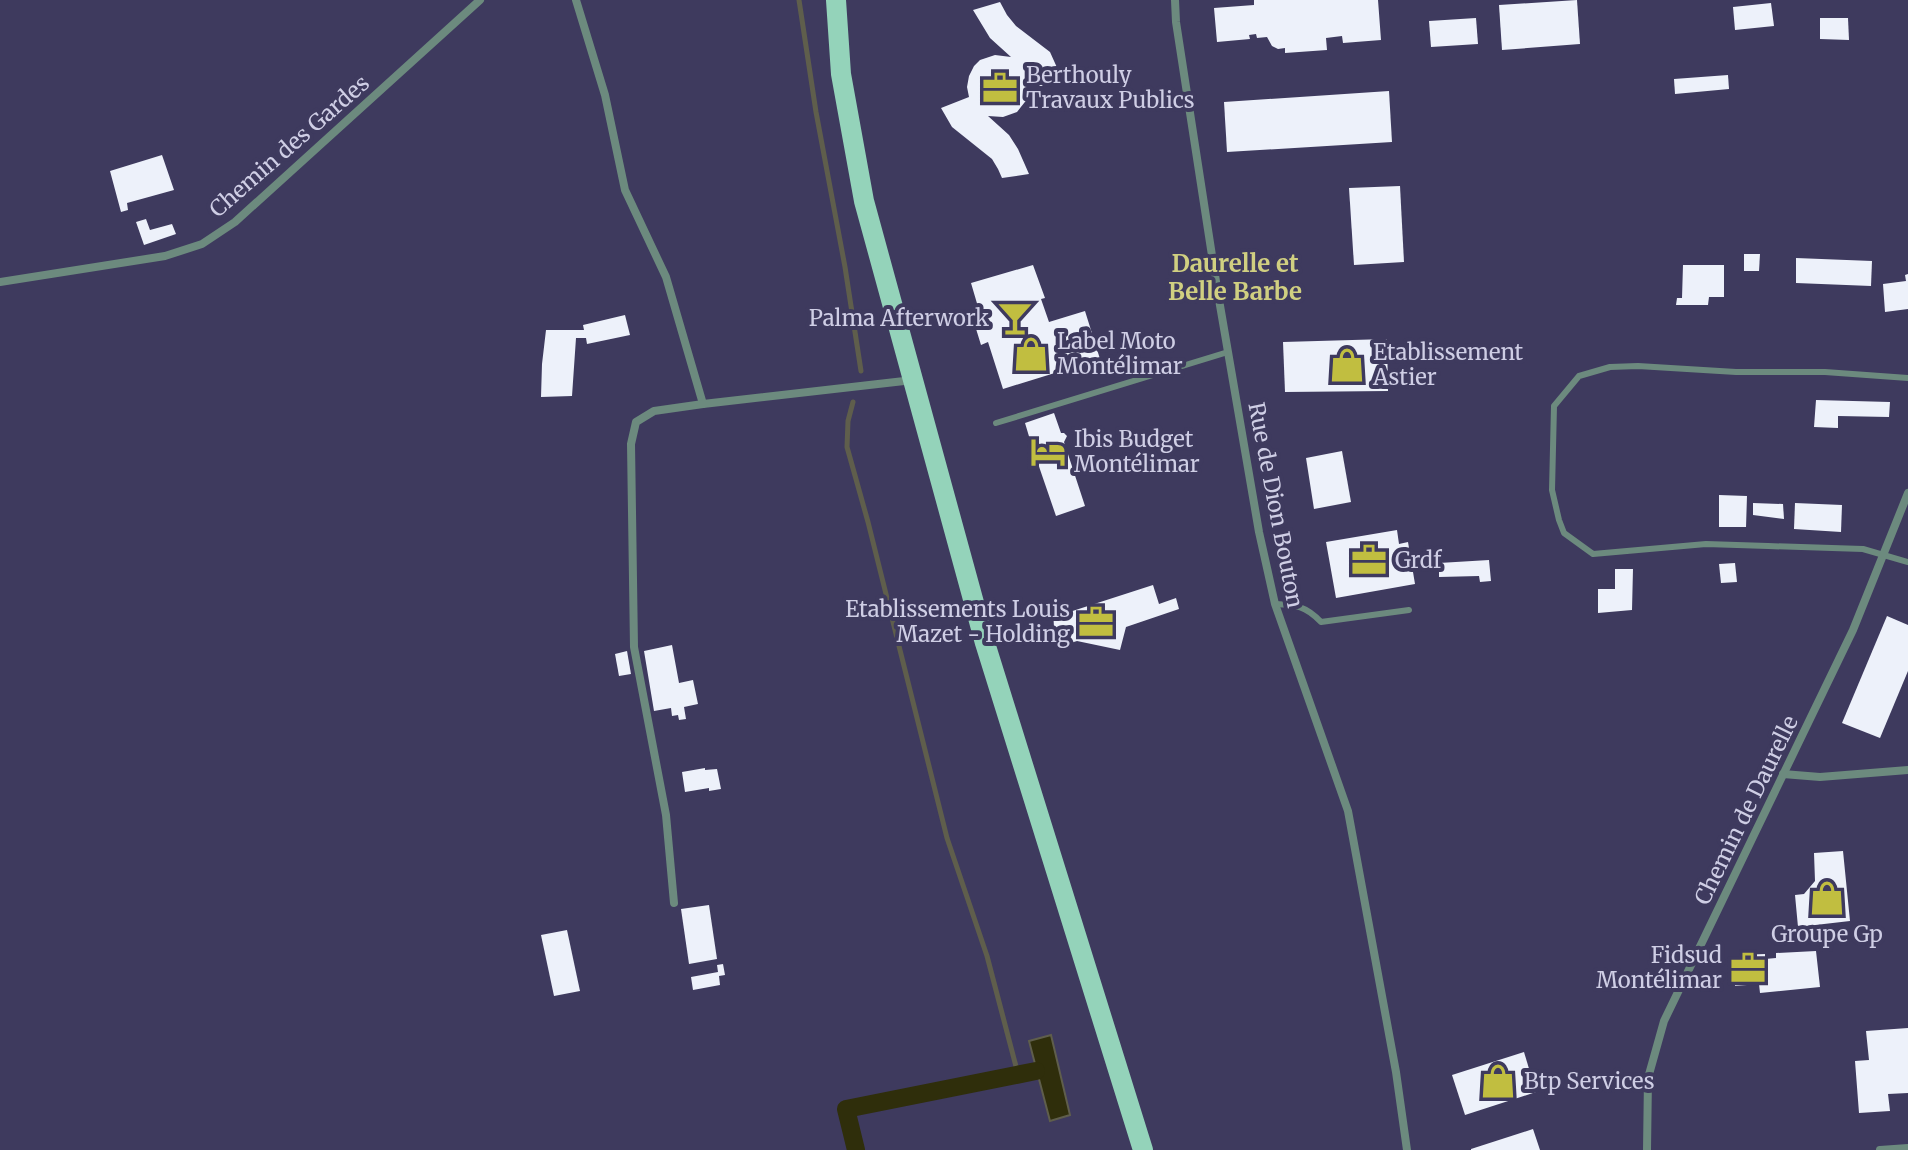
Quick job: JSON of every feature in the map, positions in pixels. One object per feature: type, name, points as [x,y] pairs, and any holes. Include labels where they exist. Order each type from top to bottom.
[{"type":"main road","points":[[836,0],[841,74],[864,201],[985,643],[1143,1150]]},
{"type":"street","name":"Chemin des Gardes","points":[[0,282],[165,256],[202,244],[235,222],[480,0]]},
{"type":"street","points":[[576,0],[605,95],[625,190],[666,277],[703,404]]},
{"type":"street","name":"Rue de Dion Bouton","points":[[1175,0],[1228,352],[1259,532],[1275,604],[1348,811],[1396,1072],[1407,1150]]},
{"type":"street","points":[[674,903],[666,815],[634,647],[631,444],[636,422],[654,411],[914,380]]},
{"type":"street","name":"Chemin de Daurelle","points":[[1647,1150],[1648,1078],[1664,1021],[1853,630],[1908,493]]},
{"type":"street","points":[[1783,774],[1820,777],[1908,770]]},
{"type":"street","points":[[1880,1150],[1908,1148]]},
{"type":"lane","points":[[996,423],[1228,352]]},
{"type":"lane","points":[[1908,378],[1638,366],[1610,367],[1579,376],[1554,406],[1552,490],[1564,533],[1593,554],[1706,544],[1863,549],[1908,562]]},
{"type":"lane","points":[[1275,604],[1296,605],[1311,611],[1321,622],[1409,610]]},
{"type":"shaded area","points":[[1051,1035],[1070,1115],[1050,1121],[1029,1041]]},
{"type":"building","points":[[1254,0],[1378,0],[1381,40],[1343,43],[1342,36],[1326,38],[1327,50],[1285,53],[1285,48],[1278,49],[1267,37],[1257,38],[1256,34],[1249,35],[1250,39],[1217,42],[1214,8],[1254,5]]},
{"type":"building","points":[[1577,0],[1580,44],[1502,50],[1499,5]]},
{"type":"building","points":[[1000,2],[1016,26],[1050,52],[1059,72],[1060,86],[1030,86],[1028,98],[1017,112],[1003,117],[988,116],[1009,135],[1029,174],[1002,178],[992,159],[952,127],[941,108],[969,97],[969,76],[980,60],[995,55],[1011,57],[990,38],[973,10]]},
{"type":"building","points":[[1771,3],[1774,26],[1735,30],[1733,7]]},
{"type":"building","points":[[1476,18],[1478,44],[1431,47],[1429,21]]},
{"type":"building","points":[[1820,18],[1848,18],[1849,40],[1820,39]]},
{"type":"building","points":[[1728,75],[1729,89],[1675,94],[1674,79]]},
{"type":"building","points":[[1389,91],[1392,142],[1227,152],[1224,102]]},
{"type":"building","points":[[162,155],[174,190],[127,203],[128,210],[121,212],[110,171]]},
{"type":"building","points":[[1400,186],[1404,262],[1354,265],[1349,188]]},
{"type":"building","points":[[146,219],[150,230],[172,224],[176,234],[144,245],[136,222]]},
{"type":"building","points":[[1744,254],[1760,254],[1759,271],[1744,271]]},
{"type":"building","points":[[1796,258],[1872,261],[1871,286],[1796,283]]},
{"type":"building","points":[[1033,265],[1045,298],[1041,299],[1049,322],[1085,311],[1100,359],[1003,389],[988,342],[981,345],[973,319],[981,317],[971,283]]},
{"type":"building","points":[[1683,265],[1724,265],[1724,297],[1709,297],[1708,305],[1676,305],[1677,298],[1682,298]]},
{"type":"building","points":[[1908,274],[1908,309],[1885,312],[1883,284],[1906,281],[1905,275]]},
{"type":"building","points":[[625,315],[630,335],[587,344],[586,338],[576,338],[572,396],[541,397],[546,330],[584,330],[583,325]]},
{"type":"building","points":[[1387,339],[1388,391],[1285,392],[1283,342]]},
{"type":"building","points":[[1816,400],[1890,402],[1889,417],[1838,416],[1838,428],[1814,427]]},
{"type":"building","points":[[1054,413],[1061,433],[1067,436],[1064,442],[1085,506],[1056,516],[1034,452],[1028,448],[1031,443],[1025,423]]},
{"type":"building","points":[[1342,451],[1351,502],[1314,509],[1306,458]]},
{"type":"building","points":[[1719,495],[1747,496],[1746,527],[1719,527]]},
{"type":"building","points":[[1753,503],[1783,504],[1784,519],[1753,515]]},
{"type":"building","points":[[1795,503],[1842,505],[1841,532],[1794,529]]},
{"type":"building","points":[[1397,530],[1399,544],[1408,542],[1415,584],[1336,598],[1326,542]]},
{"type":"building","points":[[1489,560],[1491,581],[1480,582],[1479,576],[1439,577],[1439,563]]},
{"type":"building","points":[[1735,563],[1737,582],[1721,583],[1719,564]]},
{"type":"building","points":[[1615,569],[1633,569],[1632,610],[1598,613],[1598,589],[1615,589]]},
{"type":"building","points":[[1153,585],[1159,604],[1176,598],[1179,609],[1126,627],[1120,650],[1077,641],[1055,648],[1053,608],[1057,616]]},
{"type":"building","points":[[1887,616],[1908,625],[1908,671],[1880,738],[1842,723]]},
{"type":"building","points":[[672,645],[679,683],[693,680],[698,704],[684,707],[686,719],[679,720],[678,715],[672,716],[671,708],[654,711],[644,651]]},
{"type":"building","points":[[627,651],[631,674],[619,676],[615,654]]},
{"type":"building","points":[[717,769],[721,789],[685,792],[682,772]]},
{"type":"building","points":[[1843,851],[1850,921],[1798,927],[1795,895],[1804,894],[1815,881],[1814,853]]},
{"type":"building","points":[[709,905],[717,959],[689,964],[681,909]]},
{"type":"building","points":[[567,930],[580,991],[554,996],[541,935]]},
{"type":"building","points":[[1816,951],[1820,987],[1760,993],[1759,984],[1735,986],[1734,967],[1740,955],[1765,954],[1765,959],[1776,958],[1776,953]]},
{"type":"building","points":[[723,964],[725,975],[719,976],[720,985],[693,990],[691,977],[718,972],[717,965]]},
{"type":"building","points":[[1908,1028],[1908,1093],[1888,1094],[1890,1111],[1859,1113],[1855,1061],[1869,1060],[1866,1031]]},
{"type":"building","points":[[1524,1052],[1536,1092],[1465,1115],[1452,1075]]},
{"type":"building","points":[[1533,1129],[1540,1150],[1471,1150],[1471,1149]]},
{"type":"waterway","points":[[799,0],[861,371]]},
{"type":"waterway","points":[[853,402],[848,421],[847,447],[947,838],[987,956],[1018,1074]]},
{"type":"waterway","points":[[856,1150],[846,1109],[1036,1071]]},
{"type":"place","name":"Berthouly Travaux Publics","points":[[1000,88]]},
{"type":"place","name":"Palma Afterwork","points":[[1015,318]]},
{"type":"place","name":"Label Moto Montélimar","points":[[1031,354]]},
{"type":"place","name":"Etablissement Astier","points":[[1347,365]]},
{"type":"place","name":"Ibis Budget Montélimar","points":[[1048,452]]},
{"type":"place","name":"Grdf","points":[[1369,560]]},
{"type":"place","name":"Etablissements Louis Mazet - Holding","points":[[1096,622]]},
{"type":"place","name":"Groupe Gp","points":[[1827,898]]},
{"type":"place","name":"Fidsud Montélimar","points":[[1748,968]]},
{"type":"place","name":"Btp Services","points":[[1498,1081]]},
{"type":"district","name":"Daurelle et Belle Barbe","points":[[1235,278]]}]
